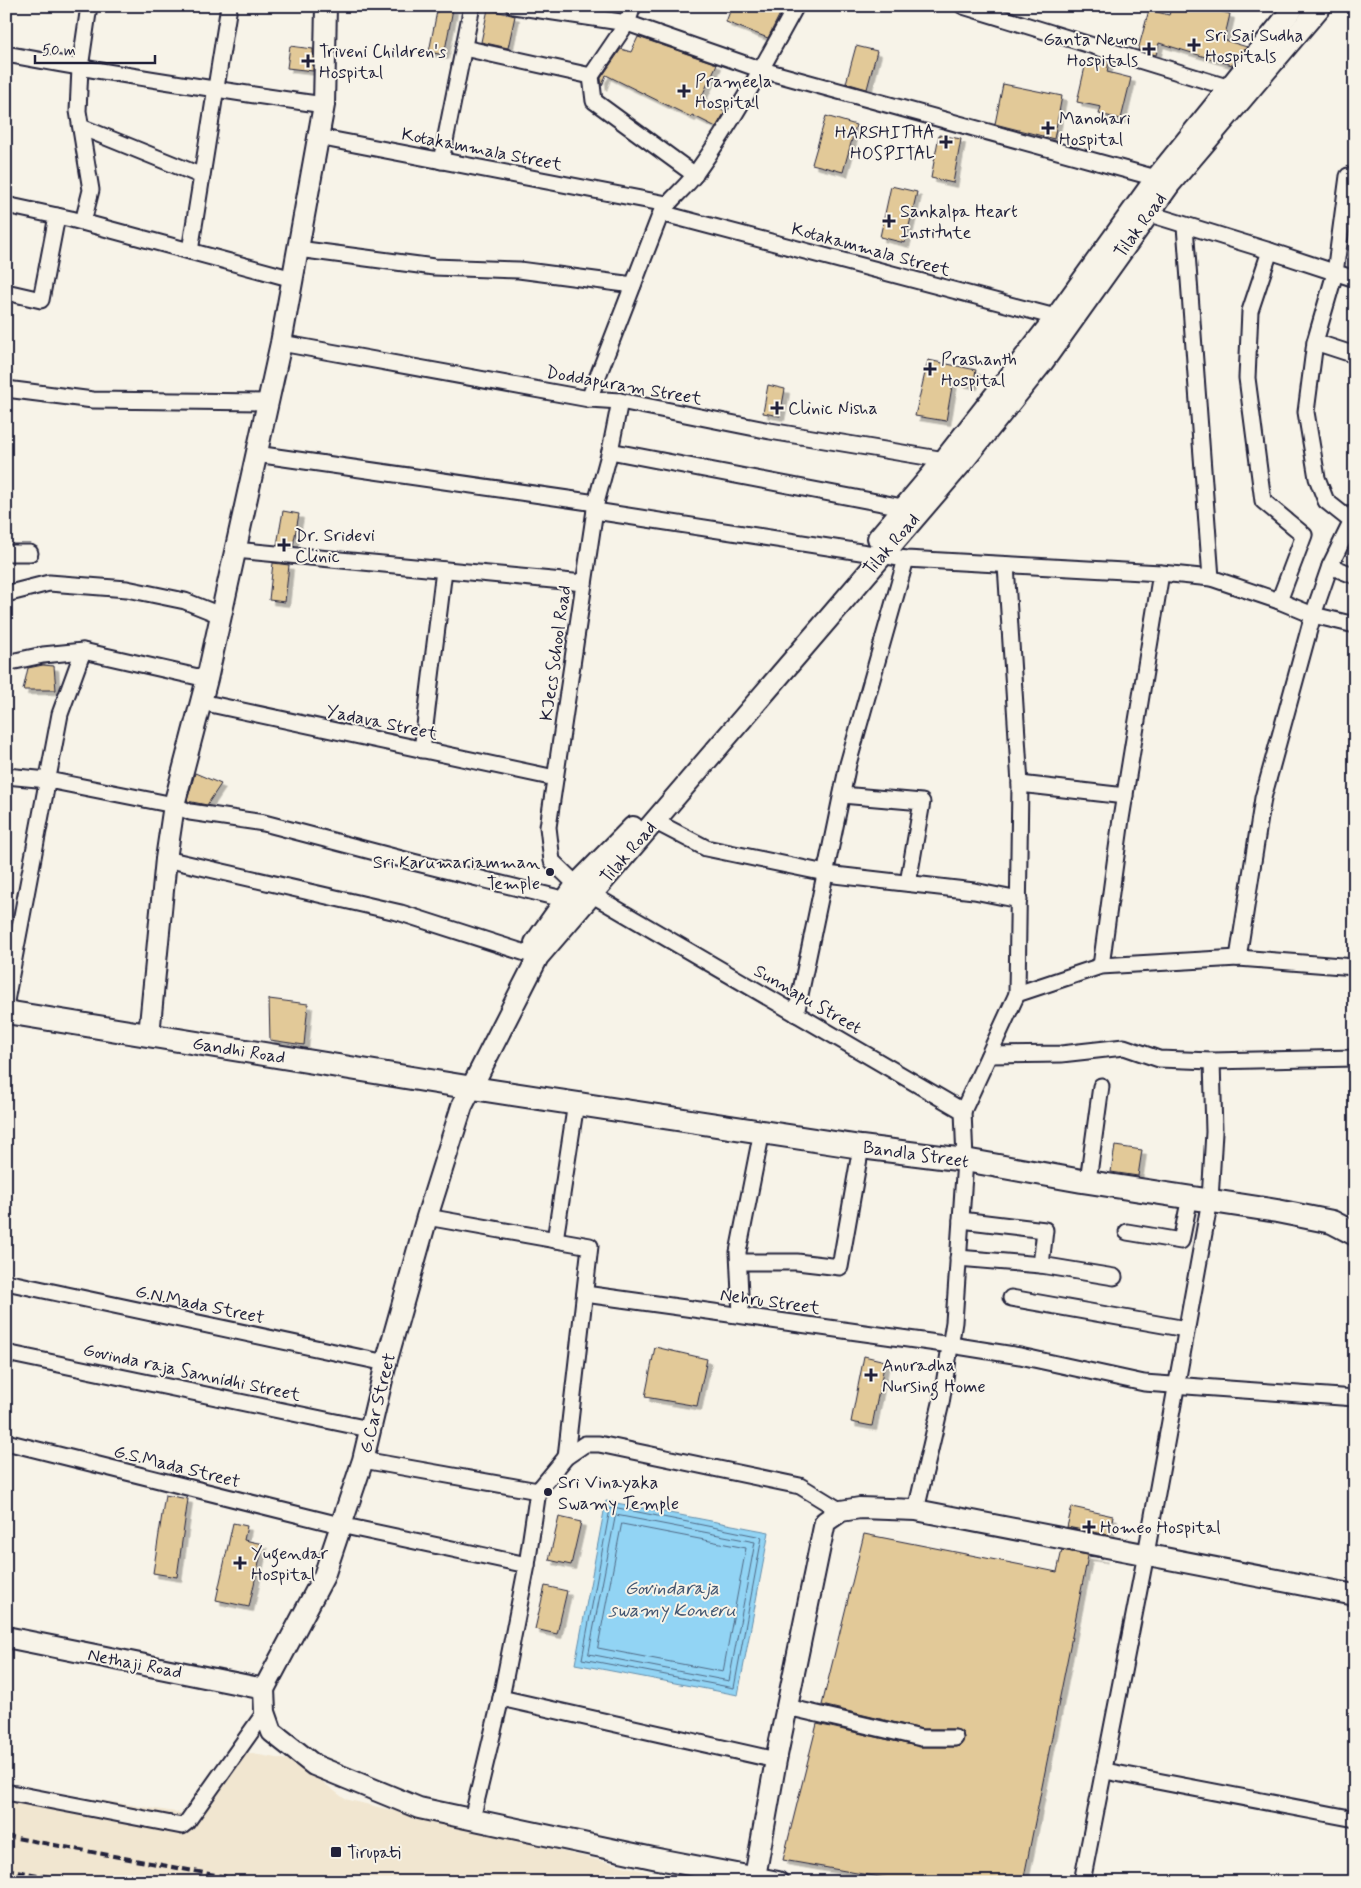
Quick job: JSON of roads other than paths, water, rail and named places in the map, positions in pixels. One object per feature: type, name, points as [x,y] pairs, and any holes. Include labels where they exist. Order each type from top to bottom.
[{"type":"main road","name":"Gandhi Road","points":[[6,1012],[149,1035],[464,1093]]},
{"type":"main road","name":"Bandla Street","points":[[464,1093],[576,1103],[965,1160],[1088,1182],[1276,1211],[1332,1222],[1355,1234]]},
{"type":"street","points":[[83,222],[91,190],[78,111],[80,68],[89,6]]},
{"type":"street","points":[[190,251],[229,6]]},
{"type":"street","points":[[149,1035],[166,859],[174,804],[207,679],[281,343],[324,105],[326,6]]},
{"type":"street","points":[[441,160],[472,6]]},
{"type":"street","points":[[514,6],[552,9],[626,23],[762,70],[1163,181]]},
{"type":"street","points":[[633,6],[626,23],[591,76],[594,101],[695,175]]},
{"type":"street","points":[[589,399],[664,209],[695,175],[762,70],[796,6]]},
{"type":"street","points":[[963,6],[1230,88]]},
{"type":"street","name":"Tilak Road","points":[[464,1093],[533,955],[581,896],[953,461],[1043,362],[1064,319],[1230,88],[1295,6]]},
{"type":"street","name":"Tilak Road","points":[[1163,181],[1321,6]]},
{"type":"street","points":[[464,48],[591,76]]},
{"type":"street","points":[[6,54],[216,90],[324,105]]},
{"type":"street","points":[[81,127],[202,176]]},
{"type":"street","name":"Kotakammala Street","points":[[318,137],[441,160],[664,209],[1064,319]]},
{"type":"street","points":[[1238,958],[1263,798],[1313,615],[1330,566],[1354,519],[1326,501],[1317,478],[1306,412],[1315,342],[1335,273],[1348,176]]},
{"type":"street","points":[[6,205],[83,222],[293,279]]},
{"type":"street","points":[[1141,212],[1355,279]]},
{"type":"street","points":[[6,292],[41,300],[57,216]]},
{"type":"street","points":[[1185,226],[1212,578]]},
{"type":"street","points":[[298,249],[434,267],[519,270],[633,286]]},
{"type":"street","points":[[1270,251],[1250,311],[1247,378],[1263,501],[1304,535],[1279,601]]},
{"type":"street","points":[[1315,342],[1355,355]]},
{"type":"street","name":"Doddapuram Street","points":[[281,343],[589,399],[620,401],[770,431],[953,461]]},
{"type":"street","points":[[6,389],[93,400],[268,402]]},
{"type":"street","name":"KJecs School Road","points":[[581,896],[552,861],[548,827],[595,507],[610,451],[620,401]]},
{"type":"street","points":[[610,451],[912,509]]},
{"type":"street","points":[[256,454],[595,507],[873,555],[906,559],[1161,573],[1212,578],[1313,615],[1355,625]]},
{"type":"street","points":[[234,550],[584,584]]},
{"type":"street","points":[[6,553],[30,553]]},
{"type":"street","name":"Tilak Road","points":[[581,896],[654,821],[808,643],[873,555]]},
{"type":"street","points":[[796,1014],[848,764],[906,559]]},
{"type":"street","points":[[916,1510],[941,1403],[951,1344],[965,1160],[963,1111],[1018,994],[1020,784],[1006,565]]},
{"type":"street","points":[[1330,566],[1355,576]]},
{"type":"street","points":[[422,750],[444,570]]},
{"type":"street","points":[[1101,966],[1125,796],[1161,573]]},
{"type":"street","points":[[6,594],[49,582],[127,589],[186,601],[220,615]]},
{"type":"street","points":[[6,663],[43,655],[83,651],[207,679]]},
{"type":"street","points":[[6,1001],[60,714],[83,651]]},
{"type":"street","name":"Yadava Street","points":[[201,702],[555,778]]},
{"type":"street","points":[[6,776],[48,780],[174,804],[190,812],[264,823],[413,862],[581,896]]},
{"type":"street","points":[[1020,784],[1125,796]]},
{"type":"street","points":[[842,796],[922,802],[908,883]]},
{"type":"street","points":[[654,821],[706,848],[826,873],[974,891],[1018,900]]},
{"type":"street","points":[[166,859],[401,913],[533,955]]},
{"type":"street","name":"Sunnapu Street","points":[[581,896],[796,1014],[963,1111]]},
{"type":"street","points":[[1018,994],[1101,966],[1238,958],[1355,967]]},
{"type":"street","points":[[989,1055],[1061,1054],[1124,1047],[1159,1059],[1212,1061],[1355,1058]]},
{"type":"street","points":[[1082,1882],[1146,1554],[1186,1329],[1200,1199],[1214,1132],[1212,1061]]},
{"type":"street","points":[[1088,1182],[1101,1086]]},
{"type":"street","name":"G.Car Street","points":[[264,1689],[324,1576],[363,1460],[386,1363],[464,1093]]},
{"type":"street","points":[[555,1240],[576,1103]]},
{"type":"street","points":[[741,1316],[738,1252],[762,1131]]},
{"type":"street","points":[[739,1262],[797,1262],[840,1267],[861,1146]]},
{"type":"street","points":[[1127,1232],[1181,1241],[1200,1199]]},
{"type":"street","points":[[427,1217],[590,1246],[566,1457]]},
{"type":"street","points":[[961,1220],[1045,1230],[1041,1265]]},
{"type":"street","points":[[958,1258],[1041,1265],[1114,1277]]},
{"type":"street","name":"G.N.Mada Street","points":[[6,1282],[386,1363]]},
{"type":"street","name":"Nehru Street","points":[[585,1294],[951,1344],[1020,1356],[1144,1383],[1355,1398]]},
{"type":"street","points":[[1011,1298],[1186,1329]]},
{"type":"street","name":"Govinda raja Sannidhi Street","points":[[6,1353],[370,1429]]},
{"type":"street","name":"G.S.Mada Street","points":[[6,1442],[340,1525],[527,1565]]},
{"type":"street","points":[[472,1819],[501,1698],[527,1565],[538,1491],[566,1457],[584,1444],[600,1444],[800,1486],[841,1511]]},
{"type":"street","points":[[363,1460],[538,1491]]},
{"type":"street","points":[[755,1877],[776,1760],[824,1522],[841,1511],[860,1508],[916,1510],[1355,1596]]},
{"type":"street","name":"Nethaji Road","points":[[6,1637],[264,1689]]},
{"type":"street","points":[[264,1689],[265,1712],[272,1732],[314,1765],[419,1808],[653,1858],[778,1882]]},
{"type":"street","points":[[501,1698],[776,1760]]},
{"type":"street","points":[[787,1707],[921,1738],[955,1738]]},
{"type":"street","points":[[6,1792],[182,1826],[187,1822],[265,1712]]},
{"type":"street","points":[[1105,1771],[1355,1819]]},
{"type":"water","name":"Govindaraja swamy Koneru","points":[[606,1501],[769,1532],[738,1695],[575,1664]]},
{"type":"railway","points":[[6,1836],[253,1882]]},
{"type":"railway","points":[[6,1869],[76,1882]]},
{"type":"place","name":"Sri Sai Sudha Hospitals","points":[[1194,45]]},
{"type":"place","name":"Ganta Neuro Hospitals","points":[[1149,49]]},
{"type":"place","name":"Triveni Children's Hospital","points":[[308,61]]},
{"type":"place","name":"Prameela Hospital","points":[[684,91]]},
{"type":"place","name":"Manohari Hospital","points":[[1048,128]]},
{"type":"place","name":"HARSHITHA HOSPITAL","points":[[946,142]]},
{"type":"place","name":"Sankalpa Heart Institute","points":[[889,221]]},
{"type":"place","name":"Prashanth Hospital","points":[[930,369]]},
{"type":"place","name":"Clinic Nisha","points":[[777,408]]},
{"type":"place","name":"Dr. Sridevi Clinic","points":[[284,545]]},
{"type":"place","name":"Sri Karumariamman Temple","points":[[550,872]]},
{"type":"place","name":"Anuradha Nursing Home","points":[[871,1375]]},
{"type":"place","name":"Sri Vinayaka Swamy Temple","points":[[548,1492]]},
{"type":"place","name":"Homeo Hospital","points":[[1089,1527]]},
{"type":"place","name":"Yugendar Hospital","points":[[240,1563]]},
{"type":"place","name":"Tirupati","points":[[336,1852]]}]
